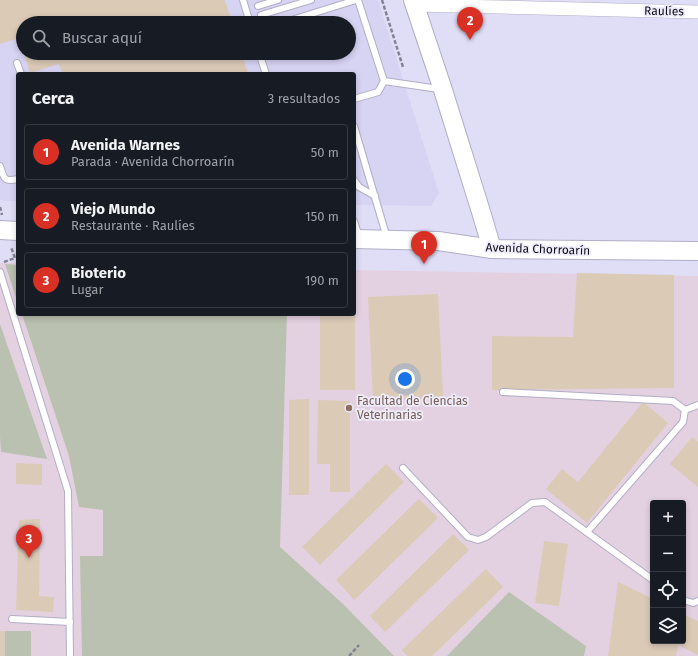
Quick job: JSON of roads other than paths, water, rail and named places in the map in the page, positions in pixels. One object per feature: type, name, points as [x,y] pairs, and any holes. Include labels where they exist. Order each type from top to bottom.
[{"type":"main road","points":[[413,3],[443,90],[492,249]]},
{"type":"main road","points":[[0,230],[16,231]]},
{"type":"main road","name":"Avenida Chorroarín","points":[[357,239],[438,241],[492,249],[698,252]]},
{"type":"street","name":"Raulíes","points":[[413,3],[698,12]]},
{"type":"lane","points":[[243,0],[248,16]]},
{"type":"lane","points":[[258,6],[278,0]]},
{"type":"lane","points":[[261,16],[311,0]]},
{"type":"lane","points":[[305,16],[357,0],[384,81],[378,92],[356,98]]},
{"type":"lane","points":[[261,60],[265,72]]},
{"type":"lane","points":[[17,63],[19,72]]},
{"type":"lane","points":[[384,81],[443,90]]},
{"type":"lane","points":[[356,133],[388,240]]},
{"type":"lane","points":[[0,166],[3,177],[7,180],[16,179]]},
{"type":"lane","points":[[356,183],[359,188],[375,196]]},
{"type":"lane","points":[[0,272],[68,491],[70,656]]},
{"type":"lane","points":[[503,392],[673,401],[685,410]]},
{"type":"lane","points":[[685,410],[698,405]]},
{"type":"lane","points":[[587,532],[683,422],[685,410]]},
{"type":"lane","points":[[403,468],[468,537],[478,540],[486,537],[532,503],[545,502],[650,578]]},
{"type":"lane","points":[[686,601],[693,603],[698,601]]},
{"type":"lane","points":[[12,619],[70,622]]},
{"type":"place","name":"Viejo Mundo","points":[[470,40]]},
{"type":"place","name":"Avenida Warnes","points":[[424,264]]},
{"type":"place","name":"Facultad de Ciencias Veterinarias","points":[[349,408]]},
{"type":"place","name":"Bioterio","points":[[29,558]]}]
